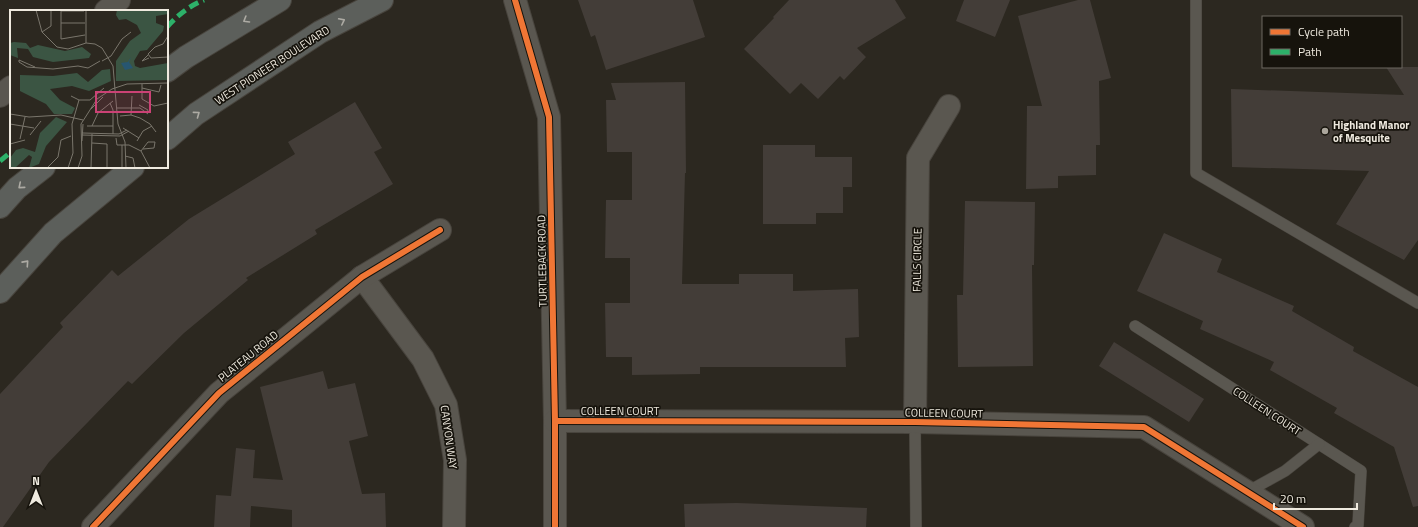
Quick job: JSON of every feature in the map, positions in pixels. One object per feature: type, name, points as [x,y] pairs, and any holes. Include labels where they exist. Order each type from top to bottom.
[{"type":"main road","points":[[168,70],[186,56],[280,0]]},
{"type":"main road","name":"WEST PIONEER BOULEVARD","points":[[168,138],[196,114],[320,32],[382,0]]},
{"type":"main road","points":[[0,207],[17,188],[43,168]]},
{"type":"main road","points":[[0,292],[53,233],[132,168]]},
{"type":"street","points":[[107,10],[119,0]]},
{"type":"street","name":"TURTLEBACK ROAD","points":[[516,0],[549,117],[555,421],[555,527]]},
{"type":"street","points":[[0,96],[10,88]]},
{"type":"street","name":"FALLS CIRCLE","points":[[915,422],[918,158],[949,106]]},
{"type":"street","name":"PLATEAU ROAD","points":[[93,527],[219,393],[362,277],[440,230]]},
{"type":"street","name":"CANYON WAY","points":[[362,277],[423,359],[446,405],[455,460],[454,527]]},
{"type":"street","name":"COLLEEN COURT","points":[[555,421],[915,422],[1144,427],[1303,527]]},
{"type":"lane","points":[[1196,0],[1196,173],[1418,303]]},
{"type":"lane","name":"COLLEEN COURT","points":[[1134,326],[1361,471],[1358,525],[1355,527]]},
{"type":"lane","points":[[915,422],[916,527]]},
{"type":"lane","points":[[1247,492],[1285,471],[1319,444]]},
{"type":"building","points":[[578,0],[693,0],[705,37],[606,70],[595,35],[591,37]]},
{"type":"building","points":[[789,0],[895,0],[906,18],[857,48],[866,57],[844,80],[840,76],[818,99],[801,83],[790,94],[744,49]]},
{"type":"building","points":[[964,0],[1010,0],[995,37],[956,21]]},
{"type":"building","points":[[1078,0],[1090,0],[1111,78],[1099,81],[1100,145],[1096,145],[1096,175],[1058,176],[1058,188],[1026,189],[1027,106],[1042,106],[1018,16]]},
{"type":"building","name":"Highland Manor of Mesquite","points":[[1418,67],[1418,240],[1404,260],[1336,224],[1369,171],[1232,167],[1231,89],[1404,95],[1387,68]]},
{"type":"building","points":[[685,82],[686,173],[682,284],[739,284],[739,274],[793,274],[793,291],[858,289],[859,337],[845,338],[846,367],[700,367],[700,374],[632,375],[632,357],[606,357],[605,303],[630,303],[630,258],[605,258],[606,200],[632,200],[632,152],[607,152],[606,100],[616,100],[611,83]]},
{"type":"building","points":[[355,102],[382,148],[374,152],[393,184],[315,230],[317,234],[246,278],[248,280],[184,333],[132,384],[128,381],[49,462],[3,527],[0,527],[0,394],[63,327],[60,323],[112,270],[118,276],[189,219],[295,154],[288,142]]},
{"type":"building","points":[[763,145],[815,145],[815,157],[852,157],[852,187],[843,187],[843,213],[816,213],[816,224],[763,224]]},
{"type":"building","points":[[965,201],[1035,202],[1034,265],[1032,265],[1033,366],[958,367],[957,295],[963,295]]},
{"type":"building","points":[[1164,233],[1222,259],[1217,272],[1294,306],[1292,311],[1354,347],[1353,351],[1418,387],[1418,506],[1413,507],[1394,447],[1334,413],[1337,408],[1270,370],[1274,362],[1200,329],[1203,321],[1137,291]]},
{"type":"building","points":[[1114,342],[1204,399],[1189,422],[1099,366]]},
{"type":"building","points":[[323,371],[328,389],[355,383],[368,436],[349,441],[362,494],[385,493],[386,527],[292,527],[292,510],[251,506],[250,527],[214,527],[216,495],[231,496],[236,448],[255,450],[253,478],[283,480],[260,387]]},
{"type":"building","points":[[737,503],[867,508],[866,527],[685,527],[684,504]]},
{"type":"marked path","points":[[168,26],[184,11],[204,0]]},
{"type":"marked path","points":[[0,161],[10,153]]},
{"type":"cycle path","points":[[515,0],[549,117],[555,421],[555,527]]},
{"type":"cycle path","points":[[93,527],[219,393],[362,277],[440,230]]},
{"type":"cycle path","points":[[555,421],[915,422],[1144,427],[1303,527]]},
{"type":"place","name":"Highland Manor of Mesquite","points":[[1325,131]]}]
